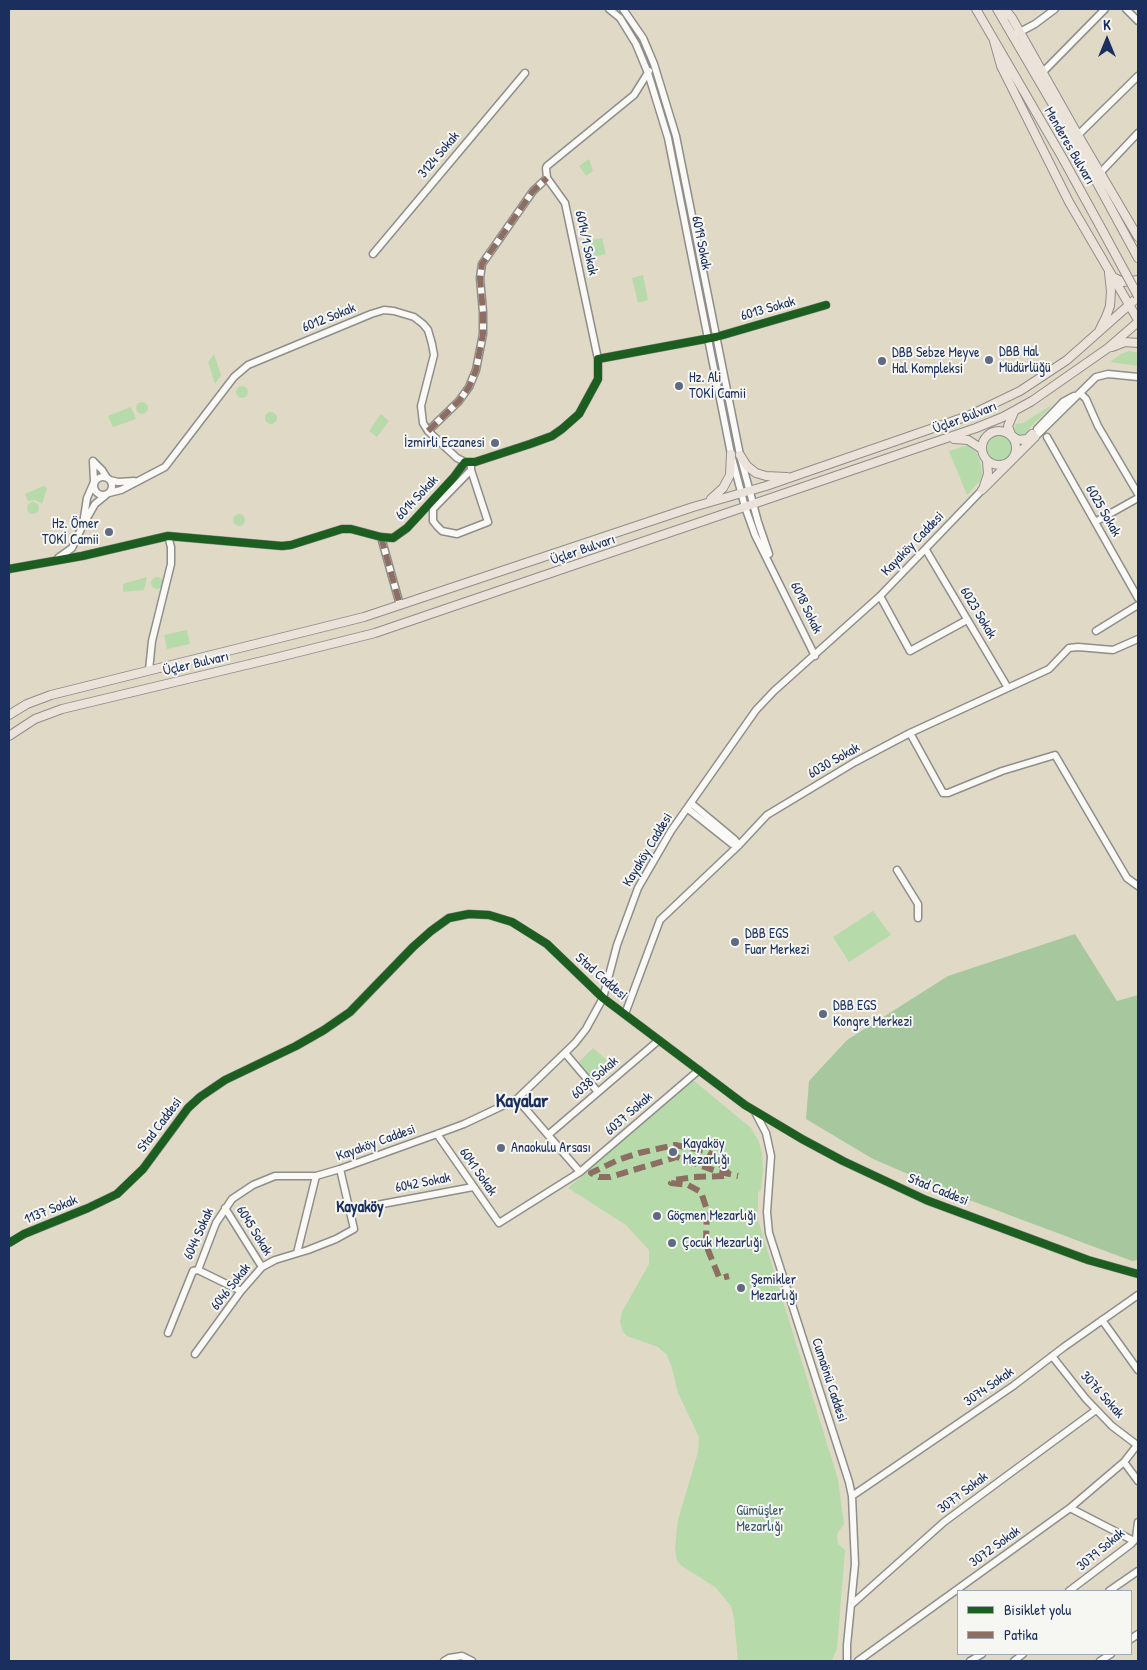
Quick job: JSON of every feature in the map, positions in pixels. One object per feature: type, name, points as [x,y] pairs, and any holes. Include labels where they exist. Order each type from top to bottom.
[{"type":"main road","name":"Menderes Bulvarı","points":[[976,9],[1062,157],[1138,296]]},
{"type":"main road","name":"Menderes Bulvarı","points":[[997,9],[1016,34],[1138,258]]},
{"type":"main road","points":[[1005,9],[1016,34],[1042,73],[1138,237]]},
{"type":"main road","points":[[994,41],[1001,66],[1017,101],[1069,202],[1138,321]]},
{"type":"main road","points":[[1125,215],[1138,224]]},
{"type":"main road","points":[[1108,268],[1115,279],[1122,282],[1138,280]]},
{"type":"main road","points":[[1097,335],[1110,306],[1111,286],[1108,268]]},
{"type":"main road","name":"Üçler Bulvarı","points":[[9,715],[43,697],[364,617],[801,474],[968,416],[1020,391],[1067,360],[1130,306],[1138,296]]},
{"type":"main road","name":"Üçler Bulvarı","points":[[9,736],[35,720],[62,709],[375,633],[947,439],[1015,411],[1032,401],[1108,348],[1138,321]]},
{"type":"main road","points":[[1108,348],[1125,342],[1138,343]]},
{"type":"main road","points":[[1015,411],[1008,426],[1013,437],[1017,449],[1016,454],[1011,461],[1003,466],[997,466],[987,461],[984,457],[983,441],[991,433],[1003,431],[1013,437],[1018,440],[1033,436]]},
{"type":"main road","points":[[982,490],[1033,436]]},
{"type":"main road","points":[[947,439],[968,440],[974,442],[982,449]]},
{"type":"main road","points":[[694,508],[713,498],[723,488],[731,471],[731,454]]},
{"type":"main road","points":[[740,455],[747,466],[756,473],[775,477],[801,474]]},
{"type":"main road","points":[[982,490],[987,479],[987,461]]},
{"type":"street","name":"6019 Sokak","points":[[609,9],[620,18],[631,36],[648,74],[668,138],[731,454],[745,492]]},
{"type":"street","name":"6019 Sokak","points":[[623,9],[643,38],[654,64],[676,136],[740,455],[745,492]]},
{"type":"street","points":[[1016,34],[1035,24],[1055,9]]},
{"type":"street","points":[[1042,73],[1105,9]]},
{"type":"street","points":[[1126,9],[1138,21]]},
{"type":"street","points":[[654,64],[634,95],[547,166],[547,178],[533,191],[482,264],[480,278],[483,334],[476,370],[469,387],[459,401],[428,431],[457,458],[469,465],[488,522],[457,534],[442,531],[436,526],[433,521],[433,509],[469,465],[552,436],[579,414],[598,379],[598,360],[716,337]]},
{"type":"street","name":"3124 Sokak","points":[[373,254],[525,73]]},
{"type":"street","points":[[1078,135],[1138,76]]},
{"type":"street","points":[[1101,172],[1138,134]]},
{"type":"street","name":"6014/1 Sokak","points":[[547,178],[565,203],[598,360]]},
{"type":"street","name":"6013 Sokak","points":[[716,337],[826,305]]},
{"type":"street","name":"6012 Sokak","points":[[50,562],[67,554],[95,504],[107,494],[121,490],[159,471],[170,462],[234,377],[248,364],[371,314],[384,310],[394,311],[414,317],[428,330],[434,355],[421,406],[423,422],[428,431]]},
{"type":"street","points":[[1033,436],[1063,402],[1080,393],[1092,380],[1100,375],[1113,374],[1138,377]]},
{"type":"street","points":[[1080,393],[1086,399],[1098,426],[1138,496],[1095,522]]},
{"type":"street","name":"6025 Sokak","points":[[1047,437],[1138,598]]},
{"type":"street","points":[[93,461],[102,470],[108,479],[112,488],[107,494],[97,493],[94,488],[93,461]]},
{"type":"street","name":"6014 Sokak","points":[[381,537],[393,538],[407,528],[454,477],[469,465]]},
{"type":"street","name":"6012 Sokak","points":[[83,525],[87,498],[94,482],[101,477],[118,482],[136,481]]},
{"type":"street","name":"Kayaköy Caddesi","points":[[316,1176],[340,1170],[464,1124],[517,1099],[565,1053],[586,1029],[603,998],[617,945],[638,888],[671,831],[756,710],[774,691],[880,596],[982,490]]},
{"type":"street","name":"6018 Sokak","points":[[745,492],[755,535],[815,656]]},
{"type":"street","points":[[9,570],[168,536],[282,546],[342,529],[351,529],[381,537],[400,605]]},
{"type":"street","points":[[149,670],[153,638],[171,564],[171,547],[168,536]]},
{"type":"street","name":"6023 Sokak","points":[[926,550],[1008,688]]},
{"type":"street","points":[[9,574],[20,568]]},
{"type":"street","points":[[880,596],[910,651],[967,620]]},
{"type":"street","points":[[1096,632],[1138,605]]},
{"type":"street","name":"6030 Sokak","points":[[626,1014],[660,920],[739,845],[762,819],[855,762],[910,733],[1049,669],[1069,648],[1113,650],[1138,639]]},
{"type":"street","points":[[910,733],[943,793],[948,793],[1002,771],[1055,756],[1127,878],[1138,886]]},
{"type":"street","points":[[690,806],[734,839],[739,845]]},
{"type":"street","points":[[897,870],[918,904],[918,918]]},
{"type":"street","name":"Stad Caddesi","points":[[103,1202],[123,1189],[143,1169],[194,1102],[225,1080],[296,1046],[350,1012],[413,947],[449,918],[470,914],[488,915],[512,922],[547,944],[603,998],[754,1111],[842,1161],[926,1200],[1088,1260],[1138,1274]]},
{"type":"street","name":"6038 Sokak","points":[[548,1135],[659,1040]]},
{"type":"street","points":[[565,1053],[598,1092]]},
{"type":"street","name":"6037 Sokak","points":[[499,1224],[580,1172],[699,1070]]},
{"type":"street","points":[[517,1099],[580,1172]]},
{"type":"street","name":"Cumaönü Caddesi","points":[[754,1111],[762,1123],[770,1150],[771,1162],[767,1212],[769,1234],[852,1496],[855,1564],[847,1661]]},
{"type":"street","name":"6041 Sokak","points":[[437,1134],[499,1224]]},
{"type":"street","points":[[340,1170],[350,1210]]},
{"type":"street","name":"6044 Sokak","points":[[168,1333],[193,1270],[198,1270],[216,1224],[232,1199],[242,1191],[275,1176],[316,1176]]},
{"type":"street","points":[[297,1253],[316,1176]]},
{"type":"street","name":"6042 Sokak","points":[[350,1210],[473,1187]]},
{"type":"street","name":"1137 Sokak","points":[[9,1243],[46,1224],[103,1202]]},
{"type":"street","name":"6045 Sokak","points":[[225,1208],[262,1267]]},
{"type":"street","name":"6046 Sokak","points":[[195,1354],[241,1291],[262,1267],[275,1260],[336,1239],[354,1229],[350,1210]]},
{"type":"street","points":[[198,1270],[241,1291]]},
{"type":"street","name":"3074 Sokak","points":[[852,1496],[1013,1386],[1138,1295]]},
{"type":"street","points":[[1102,1320],[1138,1370]]},
{"type":"street","name":"3076 Sokak","points":[[1052,1356],[1096,1410],[1112,1426],[1138,1445]]},
{"type":"street","name":"3077 Sokak","points":[[851,1604],[944,1522],[1096,1410]]},
{"type":"street","name":"3072 Sokak","points":[[858,1661],[1070,1508],[1124,1462],[1138,1445]]},
{"type":"street","points":[[1124,1462],[1138,1480]]},
{"type":"street","points":[[1070,1508],[1134,1541]]},
{"type":"street","name":"3079 Sokak","points":[[1070,1590],[1134,1541],[1138,1522]]},
{"type":"street","points":[[1110,1590],[1138,1571]]},
{"type":"street","points":[[444,1661],[449,1658],[462,1656],[472,1661]]},
{"type":"green space","points":[[589,159],[593,171],[586,176],[579,166]]},
{"type":"green space","points":[[602,238],[606,254],[586,259],[582,242]]},
{"type":"green space","points":[[643,275],[648,300],[638,303],[632,278]]},
{"type":"green space","points":[[1130,351],[1138,353],[1138,366],[1110,362],[1121,354]]},
{"type":"green space","points":[[214,354],[221,375],[215,384],[208,362]]},
{"type":"green space","points":[[244,386],[247,387],[247,397],[240,398],[237,397],[236,390],[237,387]]},
{"type":"green space","points":[[144,402],[147,403],[147,413],[140,414],[137,413],[136,406],[137,403]]},
{"type":"green space","points":[[1050,406],[1027,433],[1020,435],[1015,432],[1016,424],[1023,423]]},
{"type":"green space","points":[[131,407],[136,419],[113,427],[108,416]]},
{"type":"green space","points":[[273,412],[276,413],[276,423],[269,424],[266,423],[265,416],[266,413]]},
{"type":"green space","points":[[381,414],[389,421],[377,437],[369,431]]},
{"type":"green space","points":[[1000,435],[1009,439],[1013,448],[1009,457],[1000,461],[991,457],[987,448],[991,439]]},
{"type":"green space","points":[[968,445],[977,453],[982,475],[980,481],[967,495],[949,451]]},
{"type":"green space","points":[[44,486],[47,488],[42,504],[35,500],[28,501],[25,494]]},
{"type":"green space","points":[[35,502],[38,503],[38,513],[31,514],[28,513],[27,506],[28,503]]},
{"type":"green space","points":[[241,514],[244,515],[244,525],[237,526],[234,525],[233,518],[234,515]]},
{"type":"green space","points":[[147,577],[144,590],[123,592],[123,584]]},
{"type":"green space","points":[[159,577],[162,578],[162,588],[155,589],[152,588],[151,581],[152,578]]},
{"type":"green space","points":[[187,630],[190,644],[167,649],[164,635]]},
{"type":"green space","points":[[873,911],[891,935],[849,962],[833,937]]},
{"type":"green space","points":[[1075,934],[1117,1001],[1138,995],[1138,1260],[1132,1261],[964,1198],[873,1159],[806,1119],[809,1081],[847,1040],[948,976]]},
{"type":"green space","points":[[593,1048],[607,1060],[590,1078],[578,1063]]},
{"type":"green space","name":"Gümüşler Mezarlığı","points":[[693,1080],[751,1128],[762,1152],[763,1170],[761,1189],[758,1193],[758,1220],[838,1479],[844,1524],[837,1534],[838,1544],[845,1550],[837,1648],[832,1661],[738,1661],[731,1606],[715,1587],[677,1561],[675,1548],[678,1520],[698,1452],[699,1437],[678,1393],[667,1355],[658,1347],[627,1336],[623,1332],[620,1322],[622,1312],[649,1264],[649,1250],[626,1225],[568,1188]]},
{"type":"marked path","points":[[428,431],[459,401],[469,387],[476,370],[483,334],[480,278],[482,264],[533,191],[547,178]]},
{"type":"marked path","points":[[381,537],[400,605]]},
{"type":"marked path","points":[[729,1174],[711,1154],[706,1151],[675,1145],[639,1153],[618,1160],[591,1173],[599,1177],[610,1177],[677,1157],[716,1171],[738,1176]]},
{"type":"marked path","points":[[724,1176],[694,1177],[674,1180],[671,1183],[688,1185],[701,1192],[707,1210],[706,1240],[708,1250],[719,1277],[729,1276]]},
{"type":"cycle path","points":[[9,569],[82,556],[168,536],[282,546],[342,529],[351,529],[381,537],[393,538],[407,528],[454,477],[465,462],[475,462],[530,444],[552,436],[562,429],[579,414],[598,379],[598,359],[716,337],[826,305]]},
{"type":"cycle path","points":[[9,1243],[24,1234],[117,1194],[143,1169],[188,1108],[200,1097],[225,1080],[296,1046],[324,1030],[350,1012],[431,931],[449,918],[469,914],[489,915],[512,922],[547,944],[603,998],[745,1105],[802,1139],[843,1161],[926,1200],[1088,1260],[1138,1274]]},
{"type":"place","name":"DBB Hal Müdürlüğü","points":[[989,360]]},
{"type":"place","name":"DBB Sebze Meyve Hal Kompleksi","points":[[882,361]]},
{"type":"place","name":"Hz. Ali TOKİ Camii","points":[[679,386]]},
{"type":"place","name":"İzmirli Eczanesi","points":[[495,443]]},
{"type":"place","name":"Hz. Ömer TOKİ Camii","points":[[109,532]]},
{"type":"place","name":"DBB EGS Fuar Merkezi","points":[[735,942]]},
{"type":"place","name":"DBB EGS Kongre Merkezi","points":[[823,1014]]},
{"type":"place","name":"Anaokulu Arsası","points":[[501,1148]]},
{"type":"place","name":"Kayaköy Mezarlığı","points":[[673,1152]]},
{"type":"place","name":"Göçmen Mezarlığı","points":[[657,1216]]},
{"type":"place","name":"Çocuk Mezarlığı","points":[[672,1243]]},
{"type":"place","name":"Şemikler Mezarlığı","points":[[741,1288]]},
{"type":"district","name":"Kayalar","points":[[522,1102]]},
{"type":"district","name":"Kayaköy","points":[[360,1208]]}]
